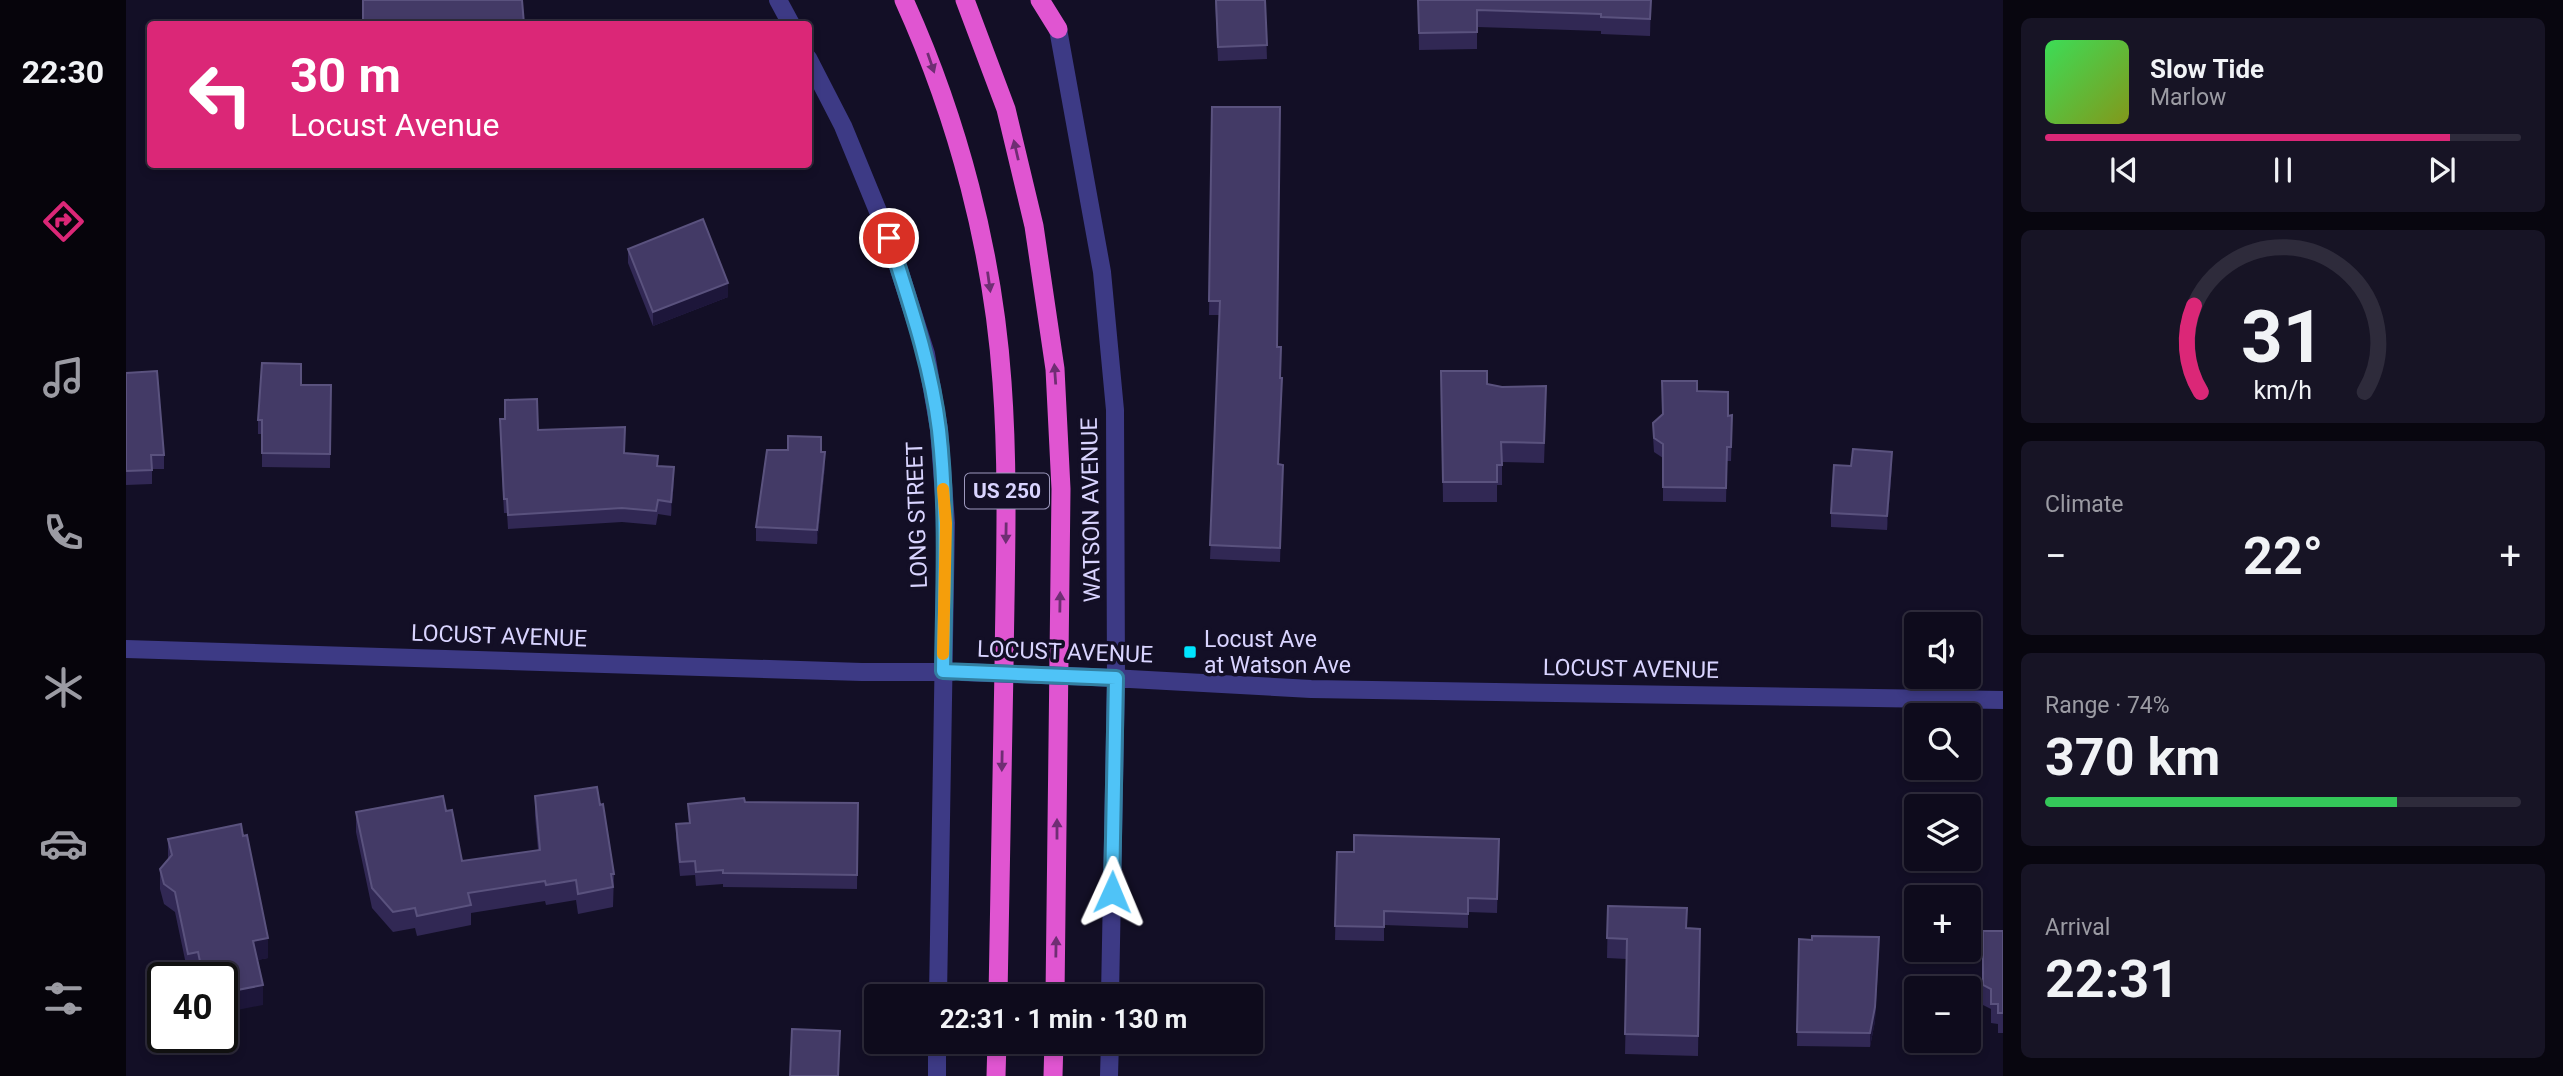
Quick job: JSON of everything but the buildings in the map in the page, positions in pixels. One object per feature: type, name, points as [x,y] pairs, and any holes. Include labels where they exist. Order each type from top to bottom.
[{"type":"highway","name":"US 250","points":[[904,0],[929,55],[963,161],[988,270],[1002,380],[1007,492],[998,984]]},
{"type":"highway","name":"US 250","points":[[965,0],[1006,109],[1034,226],[1055,369],[1061,489],[1055,984]]},
{"type":"highway","points":[[1040,0],[1058,29]]},
{"type":"highway","points":[[996,1076],[997,1054]]},
{"type":"highway","points":[[1053,1076],[1054,1054]]},
{"type":"street","points":[[778,0],[789,21]]},
{"type":"street","name":"WATSON AVENUE","points":[[1058,29],[1102,272],[1112,383],[1117,536],[1110,984]]},
{"type":"street","name":"LONG STREET","points":[[812,66],[843,126],[889,238],[926,354],[939,429],[946,523],[938,984]]},
{"type":"street","name":"LOCUST AVENUE","points":[[126,649],[862,672],[943,671],[1311,689],[2003,700]]},
{"type":"street","points":[[937,1054],[937,1076]]},
{"type":"street","points":[[1109,1076],[1110,1054]]},
{"type":"slow traffic","points":[[943,489],[946,523],[943,654]]},
{"type":"place","name":"Locust Ave at Watson Ave","points":[[1190,652]]},
{"type":"route","points":[[889,238],[926,354],[939,429],[946,523],[943,671],[1116,678],[1112,892]]}]
